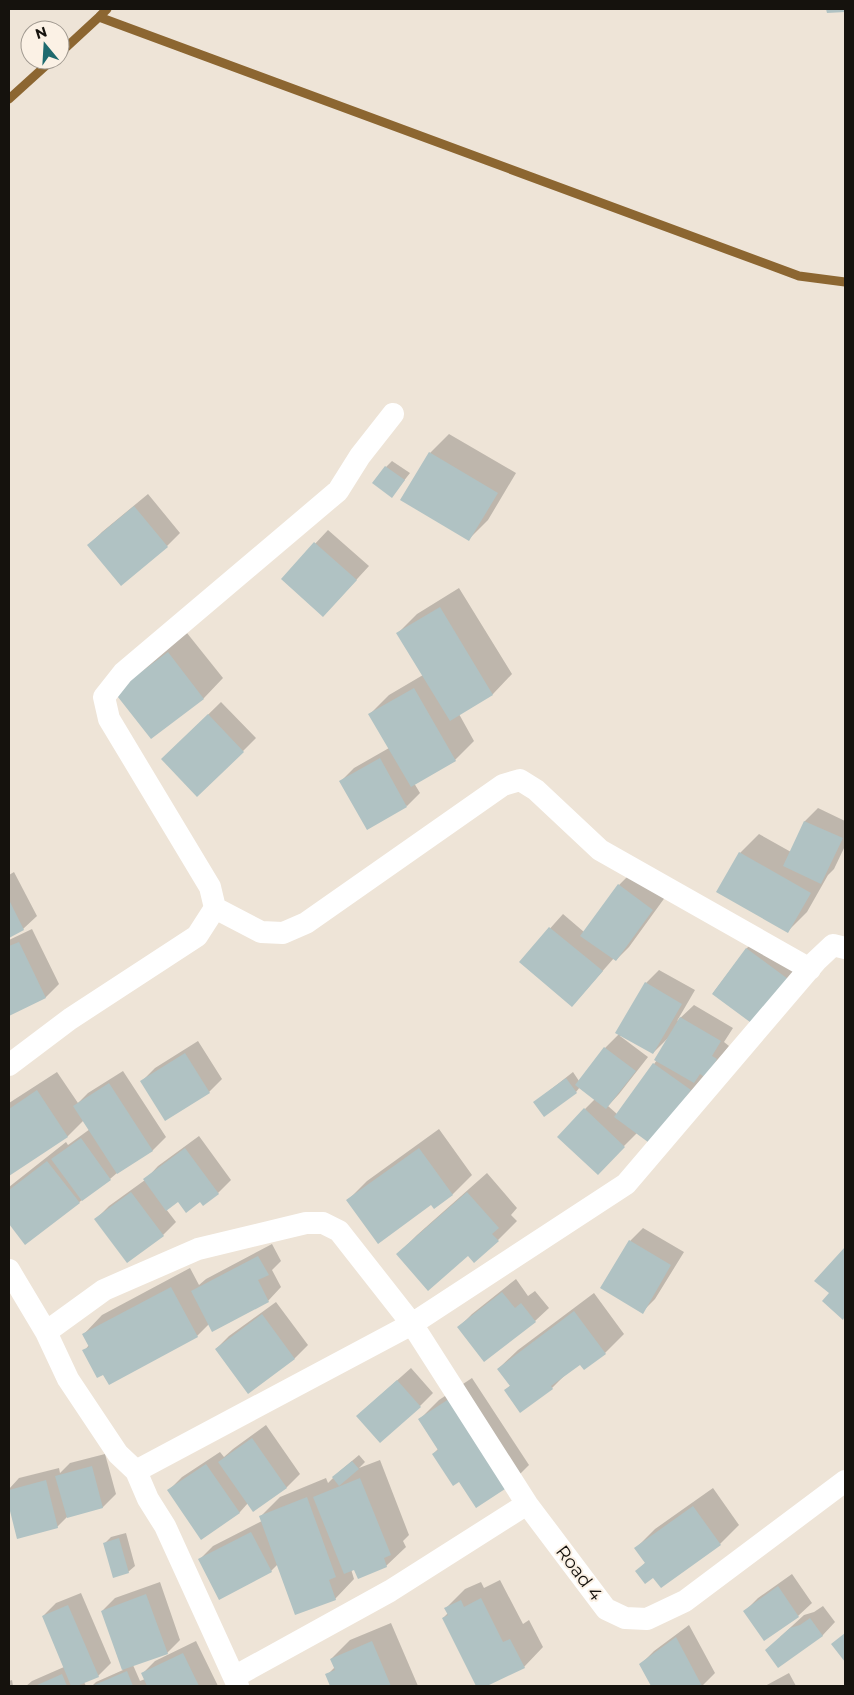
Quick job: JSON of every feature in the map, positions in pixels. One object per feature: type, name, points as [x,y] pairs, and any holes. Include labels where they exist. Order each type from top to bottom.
[{"type":"street","points":[[9,1065],[70,1019],[197,936],[215,908],[210,886],[109,719],[104,697],[123,673],[338,491],[360,456],[393,414]]},
{"type":"street","points":[[215,908],[261,932],[282,933],[306,923],[504,785],[520,780],[536,790],[600,850],[810,969]]},
{"type":"street","points":[[136,1470],[412,1324],[626,1184],[816,961],[833,945],[845,948]]},
{"type":"street","name":"Road 4","points":[[46,1332],[104,1290],[198,1249],[306,1223],[323,1223],[339,1231],[412,1324],[527,1504],[606,1609],[625,1618],[647,1619],[685,1601],[845,1481]]},
{"type":"street","points":[[9,1270],[46,1332],[68,1379],[118,1454],[136,1470],[148,1499],[165,1526],[236,1682],[390,1591],[527,1504]]},
{"type":"building","points":[[826,9],[845,9],[845,12],[827,13]]},
{"type":"building","points":[[429,452],[498,493],[469,541],[400,500]]},
{"type":"building","points":[[385,466],[405,480],[392,498],[372,483]]},
{"type":"building","points":[[134,506],[168,547],[121,586],[87,545]]},
{"type":"building","points":[[314,542],[357,580],[323,617],[281,579]]},
{"type":"building","points":[[440,607],[493,695],[450,721],[396,633]]},
{"type":"building","points":[[168,652],[204,699],[151,739],[114,692]]},
{"type":"building","points":[[414,688],[456,761],[411,787],[368,714]]},
{"type":"building","points":[[208,714],[244,752],[197,797],[161,759]]},
{"type":"building","points":[[380,758],[407,807],[367,830],[339,781]]},
{"type":"building","points":[[804,821],[843,838],[821,884],[783,866]]},
{"type":"building","points":[[739,852],[811,893],[788,933],[716,892]]},
{"type":"building","points":[[618,884],[653,910],[616,961],[580,936]]},
{"type":"building","points":[[9,900],[24,930],[9,938]]},
{"type":"building","points":[[549,927],[603,971],[572,1007],[519,962]]},
{"type":"building","points":[[19,942],[46,998],[9,1016],[9,946]]},
{"type":"building","points":[[746,948],[788,979],[754,1025],[712,994]]},
{"type":"building","points":[[645,982],[682,1004],[653,1054],[615,1033]]},
{"type":"building","points":[[680,1017],[721,1041],[712,1056],[717,1059],[706,1078],[700,1074],[694,1083],[654,1060]]},
{"type":"building","points":[[604,1047],[636,1071],[606,1109],[575,1085]]},
{"type":"building","points":[[185,1053],[210,1093],[165,1121],[140,1081]]},
{"type":"building","points":[[653,1063],[691,1090],[652,1145],[614,1117]]},
{"type":"building","points":[[566,1078],[577,1093],[544,1117],[533,1102]]},
{"type":"building","points":[[109,1083],[153,1151],[117,1174],[73,1106]]},
{"type":"building","points":[[37,1090],[68,1137],[9,1176],[9,1109]]},
{"type":"building","points":[[584,1108],[625,1147],[598,1175],[557,1137]]},
{"type":"building","points":[[81,1138],[111,1180],[82,1201],[51,1159]]},
{"type":"building","points":[[185,1148],[219,1194],[203,1206],[200,1202],[186,1213],[178,1202],[166,1211],[143,1179]]},
{"type":"building","points":[[419,1148],[453,1195],[434,1209],[431,1205],[378,1244],[346,1200]]},
{"type":"building","points":[[47,1161],[80,1203],[25,1245],[9,1224],[9,1190]]},
{"type":"building","points":[[131,1192],[164,1236],[127,1263],[94,1219]]},
{"type":"building","points":[[467,1192],[499,1228],[492,1234],[499,1241],[474,1263],[468,1256],[428,1291],[396,1254]]},
{"type":"building","points":[[629,1240],[671,1265],[643,1314],[600,1288]]},
{"type":"building","points":[[845,1247],[845,1316],[843,1320],[822,1301],[829,1293],[814,1281]]},
{"type":"building","points":[[258,1256],[269,1275],[258,1280],[269,1302],[212,1332],[191,1291]]},
{"type":"building","points":[[171,1287],[198,1337],[109,1385],[103,1375],[97,1378],[82,1350],[89,1347],[82,1334]]},
{"type":"building","points":[[502,1292],[515,1308],[521,1303],[536,1322],[484,1362],[457,1327]]},
{"type":"building","points":[[574,1311],[606,1354],[584,1370],[580,1365],[551,1386],[553,1389],[520,1413],[504,1390],[510,1386],[497,1369]]},
{"type":"building","points":[[262,1314],[295,1359],[248,1394],[215,1349]]},
{"type":"building","points":[[397,1380],[421,1407],[380,1443],[356,1416]]},
{"type":"building","points":[[452,1397],[511,1485],[476,1508],[459,1482],[453,1486],[432,1454],[438,1450],[418,1419]]},
{"type":"building","points":[[252,1438],[287,1488],[253,1512],[218,1462]]},
{"type":"building","points":[[352,1461],[359,1469],[339,1486],[332,1477]]},
{"type":"building","points":[[206,1464],[240,1513],[201,1540],[167,1490]]},
{"type":"building","points":[[92,1466],[103,1508],[67,1518],[55,1476]]},
{"type":"building","points":[[360,1478],[391,1555],[384,1558],[387,1567],[358,1579],[354,1570],[344,1574],[313,1497]]},
{"type":"building","points":[[46,1480],[58,1528],[17,1539],[9,1507],[9,1490]]},
{"type":"building","points":[[307,1497],[336,1577],[329,1580],[336,1600],[295,1615],[259,1516]]},
{"type":"building","points":[[693,1506],[721,1545],[661,1588],[653,1578],[645,1584],[635,1571],[645,1563],[634,1548]]},
{"type":"building","points":[[251,1532],[272,1572],[219,1600],[198,1559]]},
{"type":"building","points":[[119,1538],[129,1573],[113,1578],[103,1543]]},
{"type":"building","points":[[778,1586],[799,1617],[764,1641],[743,1611]]},
{"type":"building","points":[[146,1594],[168,1654],[122,1670],[101,1611]]},
{"type":"building","points":[[481,1598],[503,1642],[510,1639],[525,1668],[487,1686],[476,1686],[442,1618],[448,1615],[444,1608],[461,1600],[464,1607]]},
{"type":"building","points":[[68,1605],[99,1677],[77,1686],[71,1686],[42,1616]]},
{"type":"building","points":[[810,1618],[823,1636],[778,1668],[765,1650],[790,1628],[800,1625]]},
{"type":"building","points":[[845,1633],[845,1662],[831,1644]]},
{"type":"building","points":[[676,1637],[702,1686],[651,1686],[639,1664]]},
{"type":"building","points":[[372,1641],[391,1686],[330,1686],[325,1674],[335,1670],[330,1659]]},
{"type":"building","points":[[183,1653],[199,1686],[147,1686],[141,1673]]},
{"type":"building","points":[[127,1671],[133,1686],[92,1686]]},
{"type":"building","points":[[62,1674],[67,1686],[35,1686]]},
{"type":"waterway","points":[[70,44],[107,9]]},
{"type":"waterway","points":[[99,17],[799,276],[845,282]]},
{"type":"waterway","points":[[9,99],[41,70]]}]
